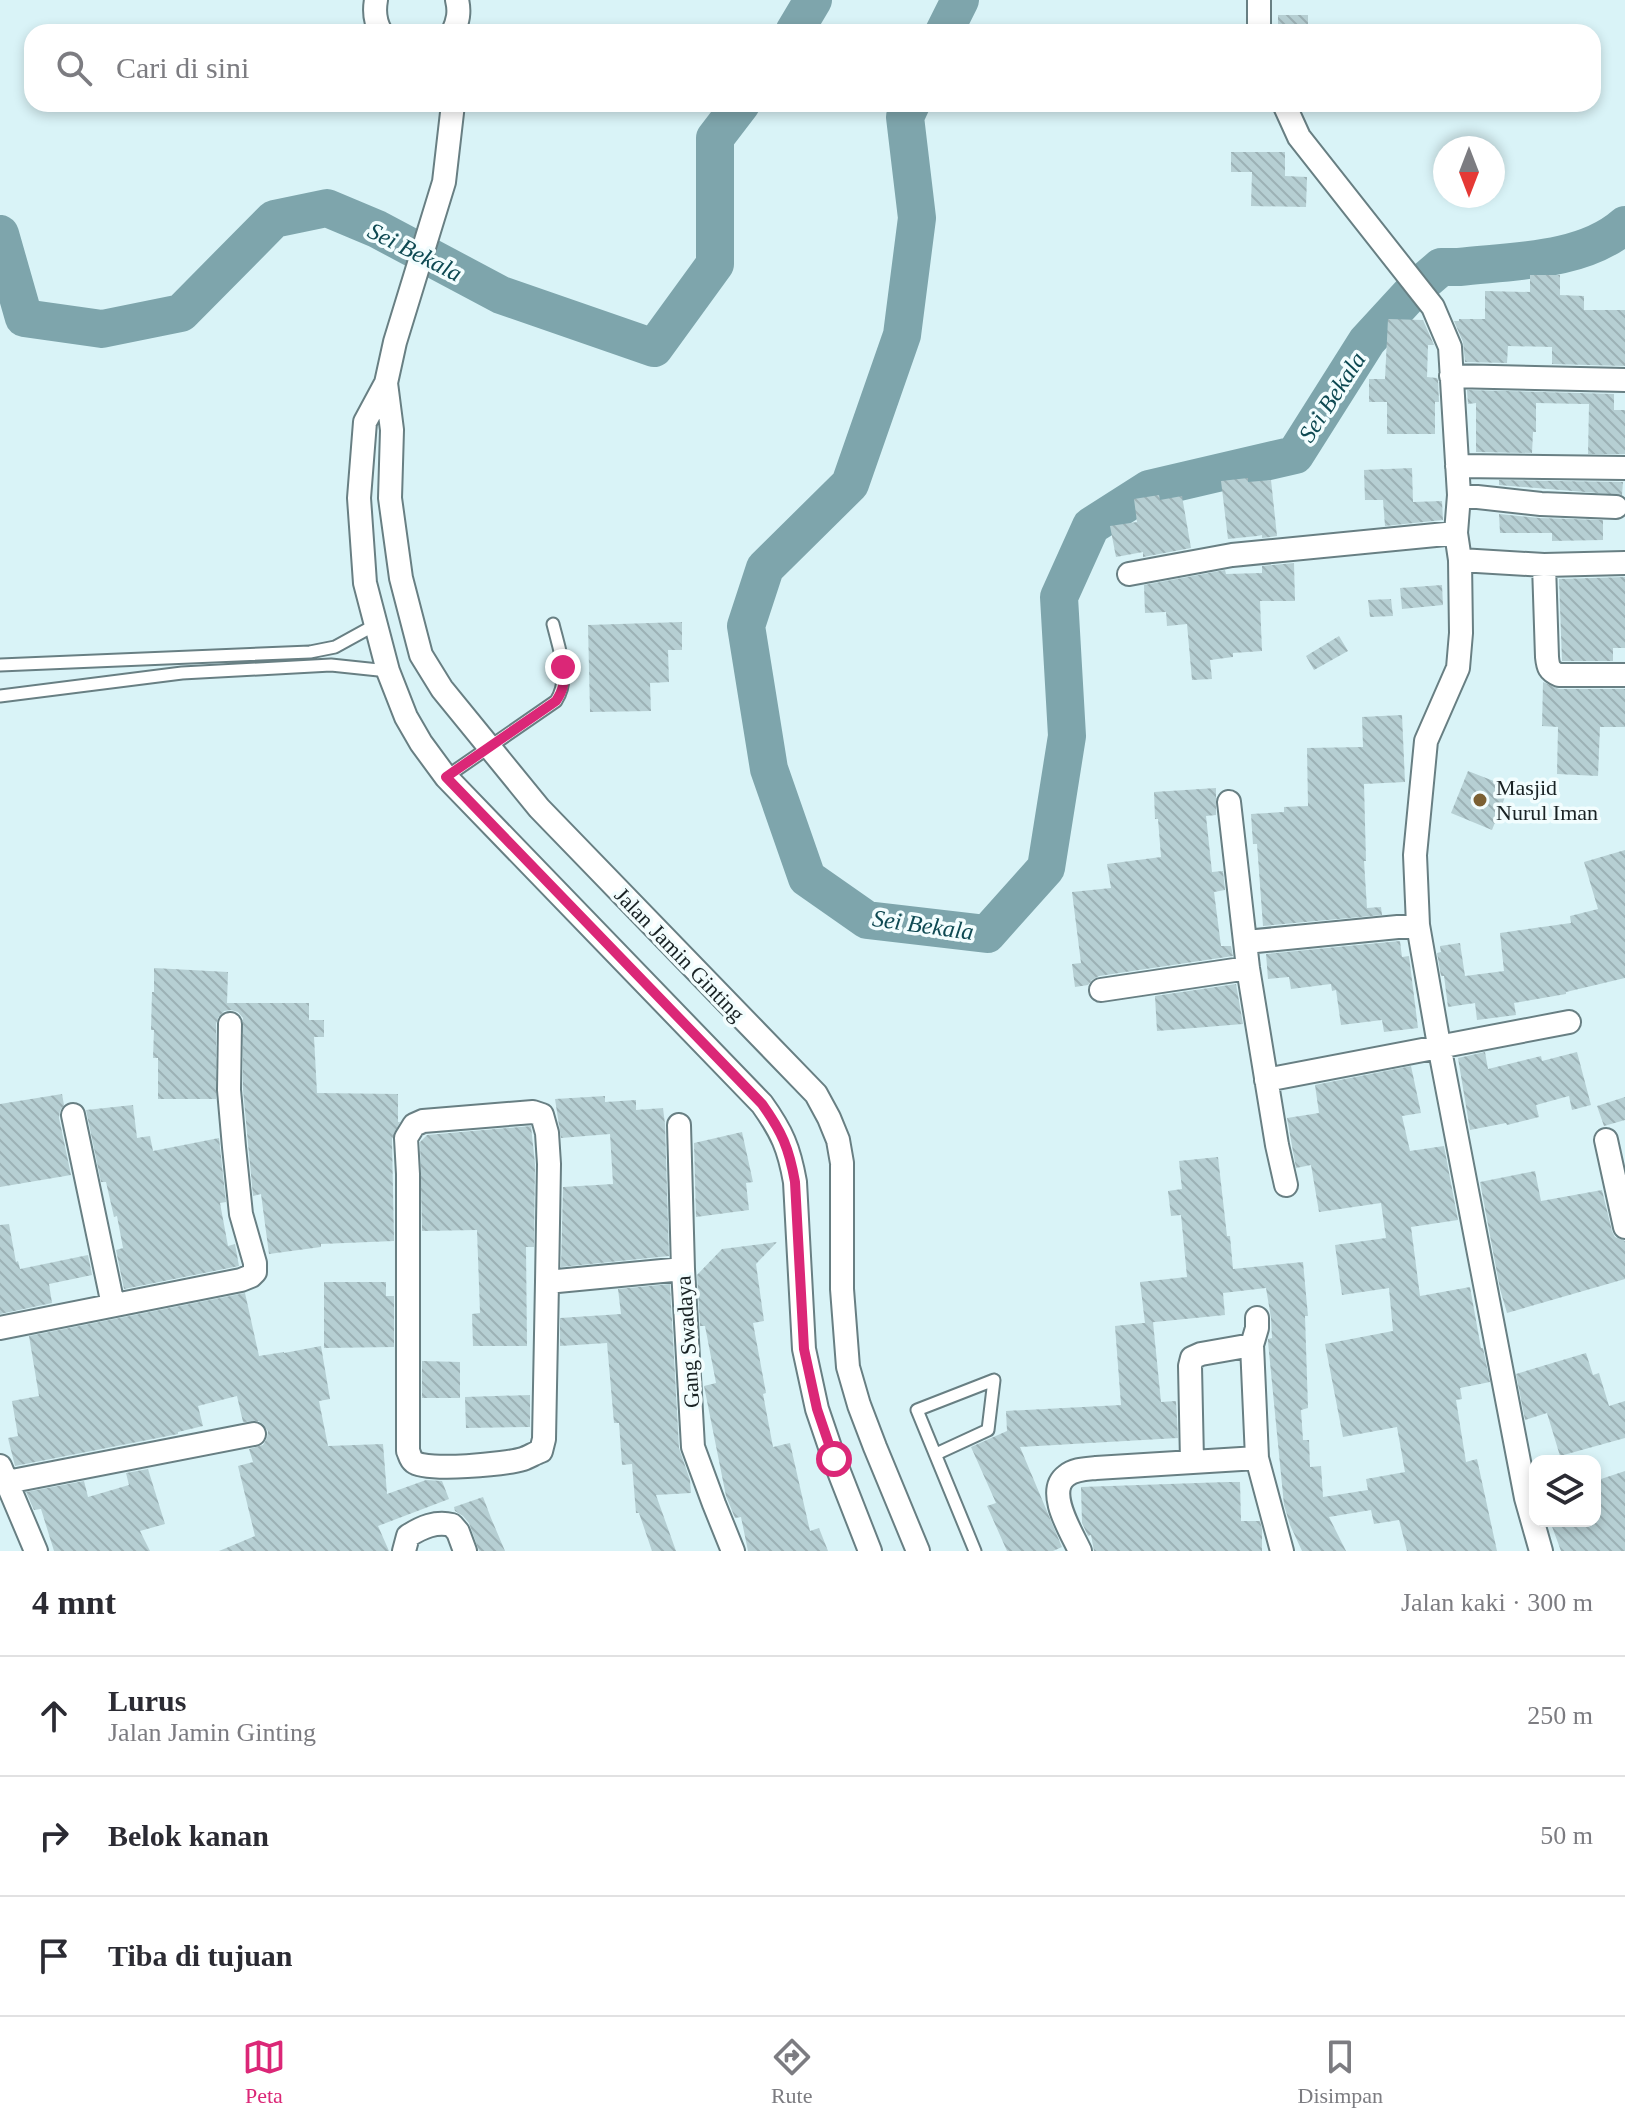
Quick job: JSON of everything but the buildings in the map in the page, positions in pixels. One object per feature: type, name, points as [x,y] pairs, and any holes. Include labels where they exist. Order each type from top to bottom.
[{"type":"street","points":[[376,0],[377,24]]},
{"type":"street","points":[[457,0],[457,24]]},
{"type":"street","points":[[1259,0],[1259,24]]},
{"type":"street","name":"Jalan Jamin Ginting","points":[[452,112],[444,182],[395,342],[386,383],[365,422],[359,498],[365,583],[388,671],[406,717],[446,777],[762,1104],[781,1130],[791,1156],[795,1182],[804,1349],[817,1409],[870,1551]]},
{"type":"street","points":[[1288,112],[1299,137],[1433,307],[1450,347],[1459,495],[1456,533],[1460,560],[1461,633],[1458,668],[1426,741],[1415,855],[1418,925],[1523,1483],[1541,1551]]},
{"type":"street","points":[[1451,376],[1625,380]]},
{"type":"street","name":"Jalan Jamin Ginting","points":[[386,383],[392,430],[390,498],[401,578],[421,655],[442,689],[539,808],[816,1094],[829,1118],[838,1140],[842,1163],[842,1289],[848,1367],[859,1405],[918,1551]]},
{"type":"street","points":[[1457,466],[1625,468]]},
{"type":"street","points":[[1459,495],[1541,504],[1616,507]]},
{"type":"street","points":[[1129,574],[1232,555],[1456,533]]},
{"type":"street","points":[[1460,560],[1544,565],[1625,563]]},
{"type":"street","points":[[1544,565],[1548,667],[1559,675],[1625,675]]},
{"type":"street","points":[[1229,802],[1248,968],[1286,1185]]},
{"type":"street","points":[[1246,942],[1418,925]]},
{"type":"street","points":[[1101,990],[1248,968]]},
{"type":"street","points":[[1266,1080],[1569,1022]]},
{"type":"street","points":[[0,1328],[241,1280],[255,1272],[241,1214],[234,1147],[229,1090],[230,1024]]},
{"type":"street","points":[[533,1112],[542,1115],[547,1133],[549,1164],[547,1282],[541,1451],[523,1459],[480,1465],[443,1467],[419,1465],[412,1461],[408,1451],[406,1138],[414,1125],[423,1121],[533,1112]]},
{"type":"street","points":[[73,1115],[113,1305]]},
{"type":"street","name":"Gang Swadaya","points":[[679,1125],[693,1447],[733,1551]]},
{"type":"street","points":[[1606,1140],[1625,1227]]},
{"type":"street","points":[[547,1282],[683,1269]]},
{"type":"street","points":[[1257,1318],[1252,1345],[1257,1458],[1282,1551]]},
{"type":"street","points":[[1192,1461],[1192,1358],[1252,1345]]},
{"type":"street","points":[[36,1551],[4,1474],[254,1434]]},
{"type":"street","points":[[1080,1551],[1057,1501],[1059,1482],[1067,1475],[1096,1468],[1257,1458]]},
{"type":"street","points":[[404,1551],[408,1536],[420,1528],[440,1523],[452,1525],[465,1551]]},
{"type":"lane","points":[[446,777],[556,701],[565,681],[553,624]]},
{"type":"lane","points":[[0,665],[310,652],[335,647],[375,625]]},
{"type":"lane","points":[[181,658],[182,673]]},
{"type":"lane","points":[[0,696],[182,673],[331,665],[388,671]]},
{"type":"lane","points":[[936,1454],[988,1430],[994,1380],[917,1410],[975,1551]]},
{"type":"waterway","name":"Sei Bekala","points":[[799,24],[813,0]]},
{"type":"waterway","name":"Sei Bekala","points":[[948,24],[960,0]]},
{"type":"waterway","name":"Sei Bekala","points":[[0,234],[24,318],[102,329],[181,313],[274,219],[327,208],[377,229],[501,295],[654,348],[715,264],[715,138],[735,112]]},
{"type":"waterway","name":"Sei Bekala","points":[[907,112],[905,117],[917,218],[902,335],[850,484],[765,568],[746,626],[769,769],[807,878],[867,920],[987,934],[1046,868],[1067,736],[1059,597],[1091,526],[1149,489],[1295,455],[1367,341],[1413,291],[1441,267],[1524,261],[1568,253],[1608,237],[1625,225]]},
{"type":"place","name":"Masjid Nurul Iman","points":[[1480,800]]},
{"type":"route","points":[[563,667],[565,681],[556,701],[446,777],[762,1104],[781,1130],[791,1156],[795,1182],[804,1349],[817,1409],[834,1459]]}]
